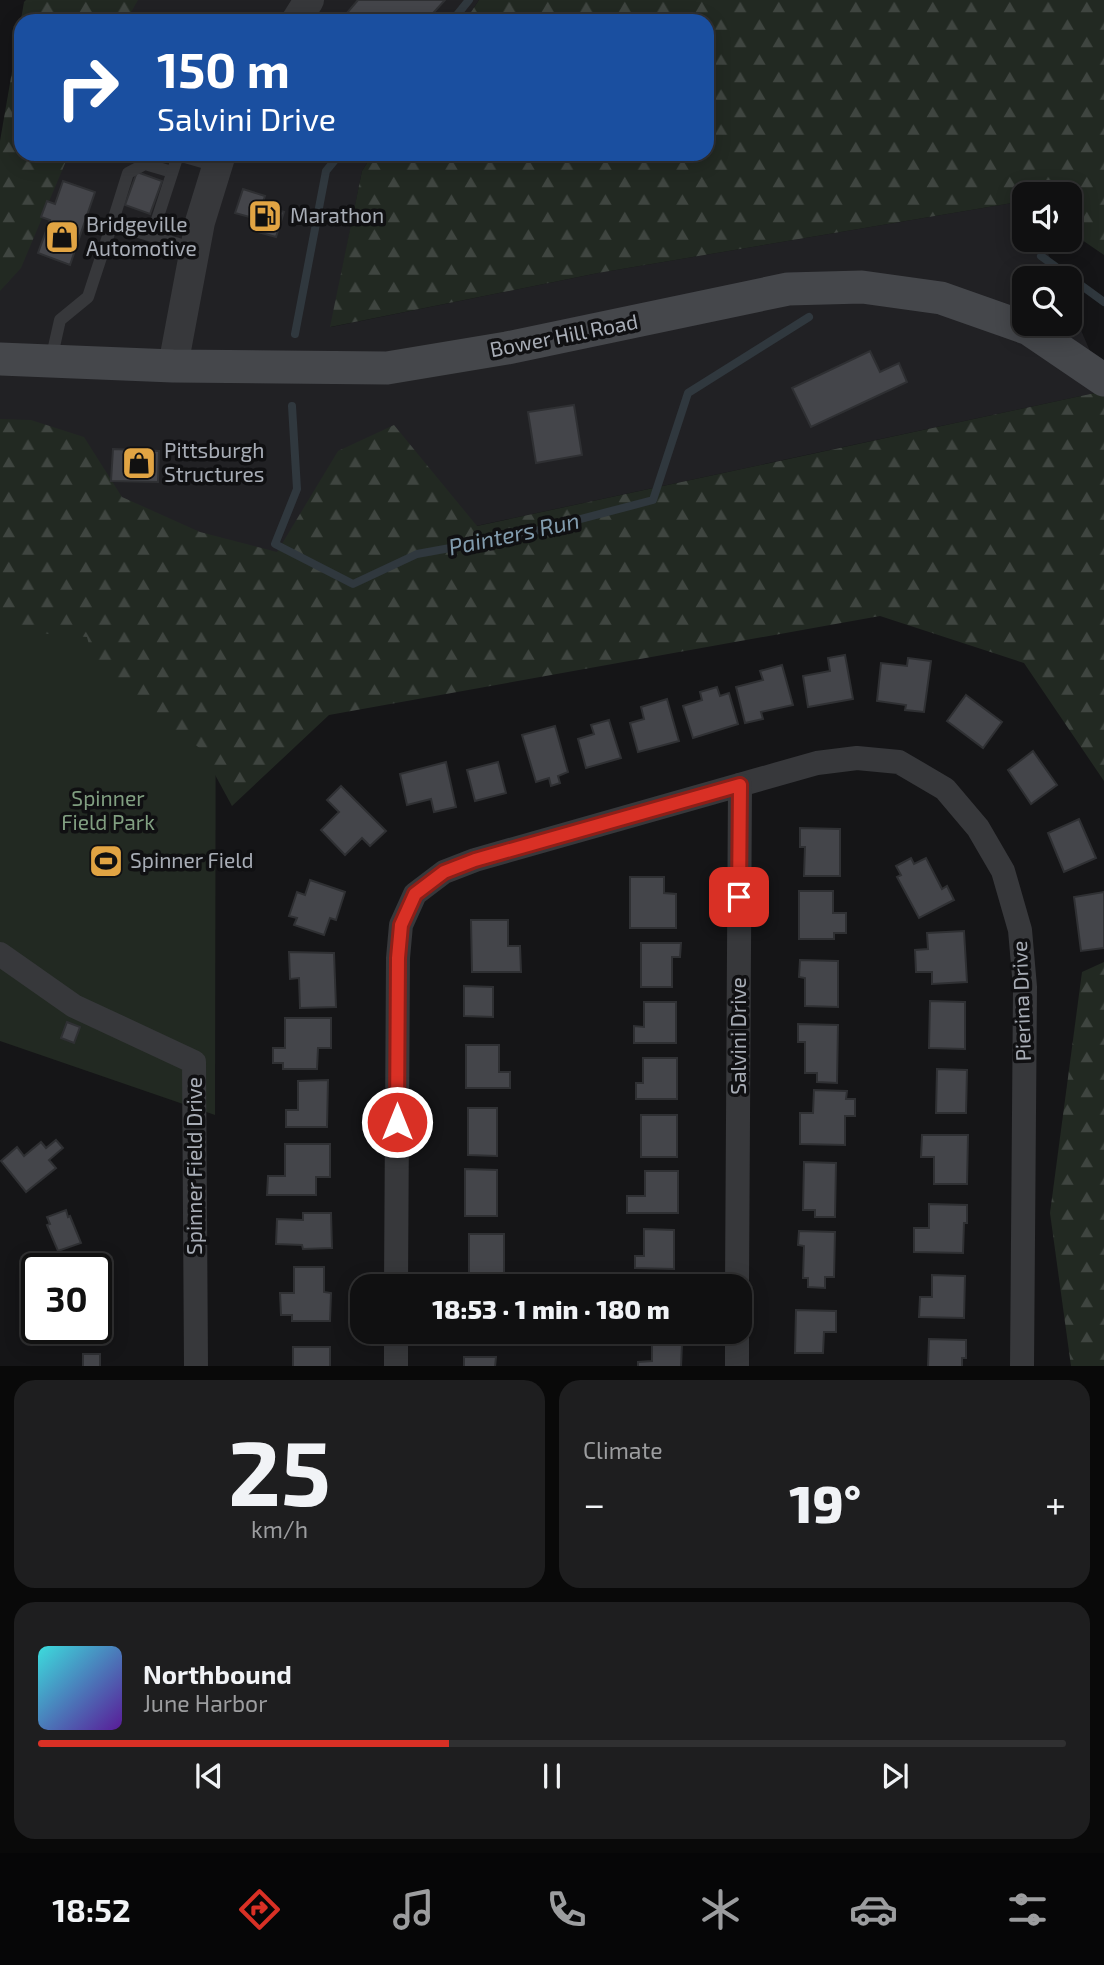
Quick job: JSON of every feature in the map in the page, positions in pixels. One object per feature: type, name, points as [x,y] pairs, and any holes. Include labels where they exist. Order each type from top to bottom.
[{"type":"main road","name":"Bower Hill Road","points":[[0,359],[173,366],[387,368],[521,345],[788,289],[862,287],[941,298],[1029,329],[1104,380]]},
{"type":"street","points":[[173,366],[200,222],[219,161]]},
{"type":"street","name":"Pierina Drive","points":[[396,1274],[398,958],[401,925],[415,894],[444,872],[475,860],[817,762],[857,758],[899,762],[945,789],[978,828],[1003,871],[1020,930],[1025,988],[1022,1366]]},
{"type":"street","name":"Salvini Drive","points":[[737,1274],[740,785]]},
{"type":"street","name":"Spinner Field Drive","points":[[0,954],[74,1006],[194,1062],[196,1366]]},
{"type":"street","points":[[396,1344],[396,1366]]},
{"type":"street","points":[[737,1344],[737,1366]]},
{"type":"lane","points":[[152,235],[176,161]]},
{"type":"lane","points":[[51,361],[60,320],[88,297],[128,173],[145,164],[172,172]]},
{"type":"lane","points":[[112,223],[195,249]]},
{"type":"shaded area","points":[[127,0],[479,0],[470,14],[120,14]]},
{"type":"shaded area","points":[[47,161],[368,161],[362,171],[331,327],[598,273],[1012,203],[1012,252],[1047,252],[1054,266],[1012,266],[1012,336],[1082,336],[1082,332],[1104,384],[1104,391],[216,582],[0,572],[0,255]]},
{"type":"green space","points":[[138,0],[130,14],[22,14],[24,2]]},
{"type":"green space","points":[[479,0],[1104,0],[1104,255],[1082,240],[1082,182],[1012,182],[1012,203],[598,273],[330,327],[362,171],[368,161],[714,161],[714,14],[470,14]]},
{"type":"green space","points":[[14,60],[14,161],[66,161],[21,268],[0,291],[0,141]]},
{"type":"green space","points":[[1104,391],[1104,781],[1024,663],[880,616],[329,715],[232,806],[201,749],[97,674],[87,637],[0,630],[0,419],[31,420],[84,437],[122,497],[200,532],[277,552],[338,451],[394,425],[477,526]]},
{"type":"green space","name":"Spinner Field Park","points":[[0,572],[216,582],[215,1115],[0,1041]]},
{"type":"green space","points":[[1104,962],[1104,1366],[1071,1366],[1050,1213],[1082,972]]},
{"type":"building","points":[[358,0],[445,0],[432,14],[346,14]]},
{"type":"building","points":[[137,172],[162,181],[150,214],[125,205]]},
{"type":"building","name":"Bridgeville Automotive","points":[[63,181],[95,192],[70,265],[38,253],[50,220],[41,217],[47,201],[55,204]]},
{"type":"building","name":"Marathon","points":[[243,189],[265,196],[262,205],[284,212],[276,237],[254,231],[257,219],[235,213]]},
{"type":"building","points":[[870,351],[880,372],[899,363],[907,382],[811,427],[792,388]]},
{"type":"building","points":[[574,405],[582,455],[536,463],[528,412]]},
{"type":"building","points":[[113,449],[159,451],[158,482],[111,481]]},
{"type":"building","points":[[845,655],[853,699],[808,707],[803,676],[830,671],[828,658]]},
{"type":"building","points":[[908,658],[931,661],[924,712],[905,710],[906,705],[877,701],[881,663],[907,666]]},
{"type":"building","points":[[782,665],[793,705],[761,712],[763,719],[745,723],[736,687],[763,680],[760,671]]},
{"type":"building","points":[[717,687],[720,696],[729,693],[738,724],[693,738],[683,706],[702,700],[700,692]]},
{"type":"building","points":[[966,695],[1002,722],[983,748],[947,721]]},
{"type":"building","points":[[667,699],[679,741],[638,752],[630,723],[644,719],[641,707]]},
{"type":"building","points":[[609,720],[621,758],[586,768],[578,739],[594,734],[591,725]]},
{"type":"building","points":[[555,726],[568,772],[558,776],[560,783],[551,786],[549,778],[536,782],[522,735]]},
{"type":"building","points":[[1033,751],[1057,785],[1031,804],[1008,770]]},
{"type":"building","points":[[446,762],[456,807],[434,812],[431,799],[407,805],[400,774]]},
{"type":"building","points":[[498,762],[506,793],[475,801],[467,770]]},
{"type":"building","points":[[341,786],[386,831],[370,846],[362,838],[345,855],[321,830],[339,812],[327,800]]},
{"type":"building","points":[[1079,819],[1096,858],[1064,872],[1048,833]]},
{"type":"building","points":[[800,828],[840,829],[840,876],[804,876],[805,847],[800,847]]},
{"type":"building","points":[[911,858],[914,864],[926,858],[942,889],[947,886],[954,900],[919,918],[897,877],[901,875],[896,866]]},
{"type":"building","points":[[630,877],[664,877],[664,893],[676,894],[676,928],[630,928]]},
{"type":"building","points":[[310,880],[345,892],[336,920],[330,918],[324,935],[294,925],[297,918],[289,916],[297,892],[305,895]]},
{"type":"building","points":[[799,891],[833,891],[833,913],[846,913],[846,933],[834,933],[834,939],[799,939]]},
{"type":"building","points":[[1104,892],[1104,948],[1081,951],[1074,897]]},
{"type":"building","points":[[471,920],[508,920],[508,946],[520,946],[521,972],[472,972]]},
{"type":"building","points":[[964,931],[967,982],[932,984],[932,972],[916,972],[915,950],[928,949],[927,933]]},
{"type":"building","points":[[641,943],[681,943],[680,957],[672,957],[672,987],[641,987]]},
{"type":"building","points":[[289,952],[334,953],[336,1007],[300,1008],[299,978],[290,979]]},
{"type":"building","points":[[800,960],[838,961],[838,1007],[805,1006],[805,978],[799,977]]},
{"type":"building","points":[[464,986],[493,987],[493,1017],[464,1016]]},
{"type":"building","points":[[930,1001],[965,1002],[965,1049],[929,1048]]},
{"type":"building","points":[[644,1002],[676,1002],[676,1043],[634,1043],[634,1026],[644,1027]]},
{"type":"building","points":[[285,1018],[331,1018],[331,1048],[318,1048],[317,1069],[283,1069],[283,1063],[273,1063],[273,1048],[285,1048]]},
{"type":"building","points":[[67,1022],[80,1027],[74,1043],[61,1038]]},
{"type":"building","points":[[798,1024],[838,1025],[837,1083],[817,1082],[817,1073],[805,1073],[805,1042],[798,1042]]},
{"type":"building","points":[[466,1045],[499,1045],[499,1072],[510,1072],[510,1088],[466,1088]]},
{"type":"building","points":[[643,1058],[677,1058],[677,1099],[636,1099],[636,1083],[643,1083]]},
{"type":"building","points":[[937,1069],[967,1070],[966,1113],[936,1113]]},
{"type":"building","points":[[328,1080],[327,1127],[286,1127],[286,1110],[298,1110],[298,1081]]},
{"type":"building","points":[[814,1090],[847,1091],[846,1099],[855,1099],[855,1116],[845,1116],[845,1145],[800,1144],[800,1113],[813,1113]]},
{"type":"building","points":[[468,1108],[497,1108],[497,1156],[468,1155]]},
{"type":"building","points":[[641,1115],[677,1115],[677,1157],[641,1157]]},
{"type":"building","points":[[922,1135],[968,1135],[967,1184],[934,1184],[934,1157],[921,1157]]},
{"type":"building","points":[[56,1140],[63,1148],[49,1160],[56,1168],[26,1192],[1,1161],[17,1147],[24,1156],[41,1142],[46,1148]]},
{"type":"building","points":[[285,1144],[330,1144],[330,1177],[316,1177],[316,1195],[267,1195],[268,1176],[285,1176]]},
{"type":"building","points":[[804,1162],[836,1163],[835,1217],[815,1217],[815,1210],[803,1210]]},
{"type":"building","points":[[465,1169],[497,1170],[497,1216],[465,1216]]},
{"type":"building","points":[[645,1171],[678,1171],[678,1213],[627,1213],[627,1196],[645,1196]]},
{"type":"building","points":[[929,1204],[967,1205],[963,1253],[914,1252],[914,1228],[929,1228]]},
{"type":"building","points":[[66,1210],[81,1243],[58,1251],[47,1225],[50,1224],[47,1217]]},
{"type":"building","points":[[303,1213],[331,1213],[332,1248],[303,1249],[302,1245],[276,1244],[277,1219],[303,1220]]},
{"type":"building","points":[[644,1229],[674,1230],[674,1269],[635,1268],[635,1256],[644,1256]]},
{"type":"building","points":[[799,1231],[835,1232],[834,1277],[825,1277],[825,1288],[808,1287],[808,1278],[803,1278],[804,1246],[798,1245]]},
{"type":"building","points":[[469,1234],[504,1234],[504,1274],[469,1274]]},
{"type":"building","points":[[294,1267],[324,1267],[324,1292],[331,1293],[330,1321],[292,1321],[292,1315],[281,1315],[280,1293],[294,1293]]},
{"type":"building","points":[[932,1275],[965,1276],[964,1318],[919,1317],[920,1297],[932,1297]]},
{"type":"building","points":[[796,1310],[836,1311],[836,1332],[824,1332],[823,1353],[795,1353]]},
{"type":"building","points":[[929,1339],[966,1340],[966,1358],[962,1358],[962,1366],[928,1366]]},
{"type":"building","points":[[652,1344],[682,1344],[681,1366],[638,1366],[638,1362],[652,1361]]},
{"type":"building","points":[[293,1347],[330,1347],[330,1366],[293,1366]]},
{"type":"building","points":[[83,1354],[100,1354],[100,1366],[83,1366]]},
{"type":"building","points":[[464,1357],[496,1357],[495,1366],[464,1366]]},
{"type":"waterway","name":"Painters Run","points":[[458,14],[469,0]]},
{"type":"waterway","name":"Painters Run","points":[[295,334],[326,171],[334,161]]},
{"type":"waterway","name":"Painters Run","points":[[1041,256],[1104,302]]},
{"type":"waterway","name":"Painters Run","points":[[292,406],[297,489],[275,544],[353,584],[417,554],[516,536],[653,500],[688,393],[809,317]]},
{"type":"place","name":"Marathon","points":[[265,216]]},
{"type":"place","name":"Bridgeville Automotive","points":[[62,237]]},
{"type":"place","name":"Pittsburgh Structures","points":[[139,463]]},
{"type":"place","name":"Spinner Field","points":[[106,861]]},
{"type":"route","points":[[397,1122],[398,958],[401,925],[415,894],[444,872],[475,860],[740,785],[739,897]]}]
